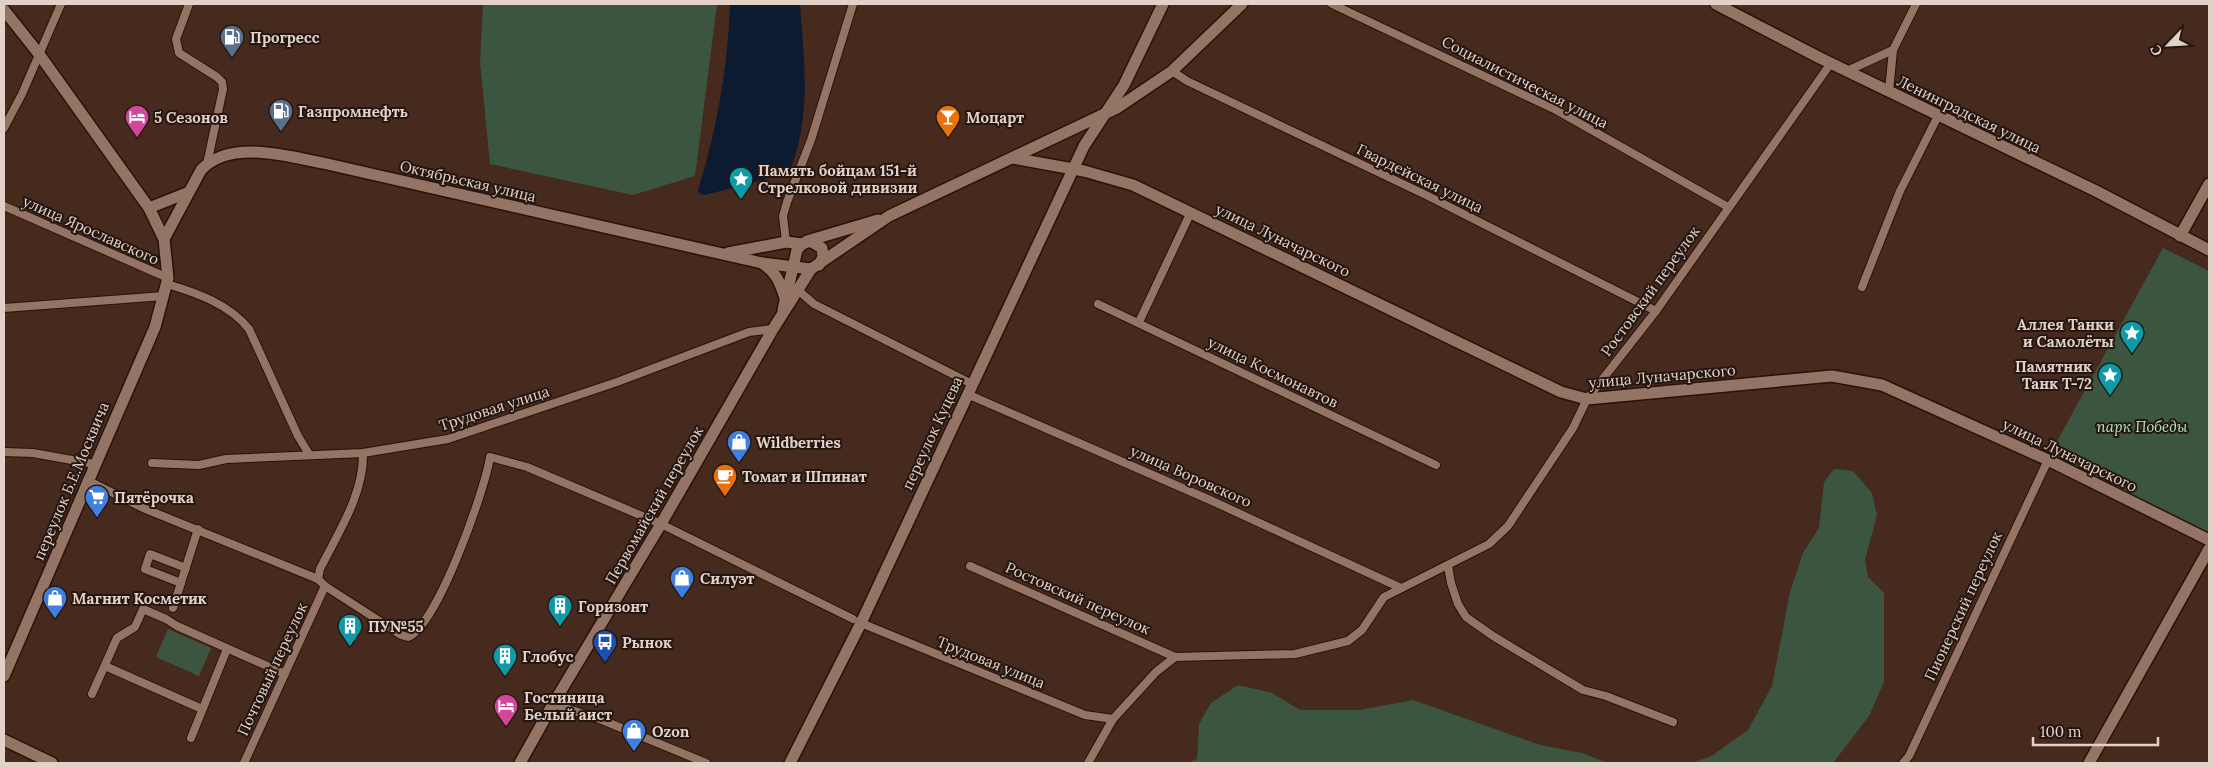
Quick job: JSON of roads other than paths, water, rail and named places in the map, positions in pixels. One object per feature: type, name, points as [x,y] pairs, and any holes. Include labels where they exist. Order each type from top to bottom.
[{"type":"street","points":[[4,128],[22,94],[60,4]]},
{"type":"street","points":[[164,239],[201,170],[207,164],[223,89],[222,82],[179,53],[176,39],[189,4]]},
{"type":"street","points":[[786,242],[783,216],[811,140],[853,4]]},
{"type":"street","name":"переулок Куцева","points":[[790,763],[1088,140],[1124,85],[1163,4]]},
{"type":"street","name":"переулок Куцева","points":[[1102,117],[1172,71],[1242,4]]},
{"type":"street","name":"Социалистическая улица","points":[[1332,4],[1556,110],[1728,207]]},
{"type":"street","name":"Ленинградская улица","points":[[1716,4],[1938,116],[2096,191],[2209,250]]},
{"type":"street","points":[[1889,91],[1893,50],[1916,4]]},
{"type":"street","points":[[4,10],[39,54],[149,208],[164,239]]},
{"type":"street","points":[[1847,71],[1893,50]]},
{"type":"street","name":"Ростовский переулок","points":[[970,566],[1175,657],[1296,654],[1348,641],[1362,630],[1384,597],[1489,544],[1508,526],[1573,428],[1587,399],[1656,311],[1831,63]]},
{"type":"street","name":"Гвардейская улица","points":[[1172,71],[1187,81],[1426,195],[1656,311]]},
{"type":"street","points":[[1862,287],[1900,191],[1938,116]]},
{"type":"street","name":"Первомайский переулок","points":[[520,763],[773,329],[799,291],[807,267],[801,247],[889,216],[1102,117]]},
{"type":"street","name":"Октябрьская улица","points":[[207,164],[218,157],[238,153],[254,152],[290,157],[722,255],[762,263],[807,267]]},
{"type":"street","name":"улица Луначарского","points":[[1013,158],[1075,169],[1133,185],[1561,392],[1587,399],[1832,376],[1882,385],[2048,460],[2209,540]]},
{"type":"street","points":[[2180,236],[2209,184]]},
{"type":"street","points":[[149,208],[189,192]]},
{"type":"street","name":"улица Ярославского","points":[[4,206],[166,286],[204,297],[239,316],[249,329],[298,436],[309,454]]},
{"type":"street","points":[[1139,322],[1191,212]]},
{"type":"street","name":"Первомайский переулок","points":[[782,314],[785,298],[807,267],[889,216]]},
{"type":"street","name":"переулок Б.Е.Москвича","points":[[4,676],[154,327],[166,286],[164,239]]},
{"type":"street","name":"Октябрьская улица","points":[[722,255],[786,242],[801,247]]},
{"type":"street","points":[[801,247],[815,242],[822,248],[824,257],[807,267]]},
{"type":"street","points":[[762,263],[777,276],[785,298]]},
{"type":"street","points":[[4,308],[166,286]]},
{"type":"street","name":"улица Воровского","points":[[799,291],[814,304],[969,389],[1401,588]]},
{"type":"street","name":"улица Космонавтов","points":[[1098,304],[1436,465]]},
{"type":"street","name":"Трудовая улица","points":[[152,463],[199,465],[226,459],[363,453],[448,439],[617,382],[749,332],[773,329]]},
{"type":"street","points":[[4,452],[32,453],[94,464]]},
{"type":"street","points":[[318,578],[320,569],[354,501],[362,470],[363,453]]},
{"type":"street","name":"Трудовая улица","points":[[325,586],[401,635],[408,637],[413,635],[439,596],[476,510],[490,457],[527,467],[661,524],[857,621],[1085,715],[1113,720]]},
{"type":"street","name":"Пионерский переулок","points":[[1903,763],[1909,756],[2048,460]]},
{"type":"street","points":[[88,480],[143,508],[318,578],[325,586]]},
{"type":"street","points":[[173,608],[198,529]]},
{"type":"street","points":[[2089,763],[2209,549]]},
{"type":"street","points":[[181,584],[145,569],[150,554],[186,568]]},
{"type":"street","points":[[1448,566],[1450,584],[1458,604],[1466,617],[1493,636],[1583,690],[1606,696],[1673,722]]},
{"type":"street","name":"Почтовый переулок","points":[[244,763],[325,586]]},
{"type":"street","points":[[92,694],[117,638],[135,627],[143,609],[285,674]]},
{"type":"street","points":[[191,738],[227,649]]},
{"type":"street","points":[[1088,763],[1113,720],[1156,672],[1175,657]]},
{"type":"street","points":[[105,666],[202,709]]},
{"type":"street","points":[[553,704],[602,720],[706,763]]},
{"type":"street","points":[[4,740],[52,763]]},
{"type":"water","points":[[730,4],[800,4],[805,89],[804,110],[796,152],[789,173],[705,195],[700,194],[698,190],[711,144],[720,98],[727,51]]},
{"type":"place","name":"Прогресс","points":[[232,58]]},
{"type":"place","name":"Газпромнефть","points":[[281,132]]},
{"type":"place","name":"5 Сезонов","points":[[137,138]]},
{"type":"place","name":"Моцарт","points":[[948,138]]},
{"type":"place","name":"Память бойцам 151-й Стрелковой дивизии","points":[[741,200]]},
{"type":"place","name":"Аллея Танки и Самолёты","points":[[2132,354]]},
{"type":"place","name":"Памятник Танк Т-72","points":[[2110,396]]},
{"type":"place","name":"Wildberries","points":[[739,463]]},
{"type":"place","name":"Томат и Шпинат","points":[[725,497]]},
{"type":"place","name":"Пятёрочка","points":[[97,518]]},
{"type":"place","name":"Силуэт","points":[[682,599]]},
{"type":"place","name":"Магнит Косметик","points":[[55,619]]},
{"type":"place","name":"Горизонт","points":[[560,627]]},
{"type":"place","name":"ПУ№55","points":[[350,647]]},
{"type":"place","name":"Рынок","points":[[605,663]]},
{"type":"place","name":"Глобус","points":[[505,677]]},
{"type":"place","name":"Гостиница Белый аист","points":[[506,727]]},
{"type":"place","name":"Ozon","points":[[634,752]]},
{"type":"park label","name":"парк Победы","points":[[2142,426]]}]
